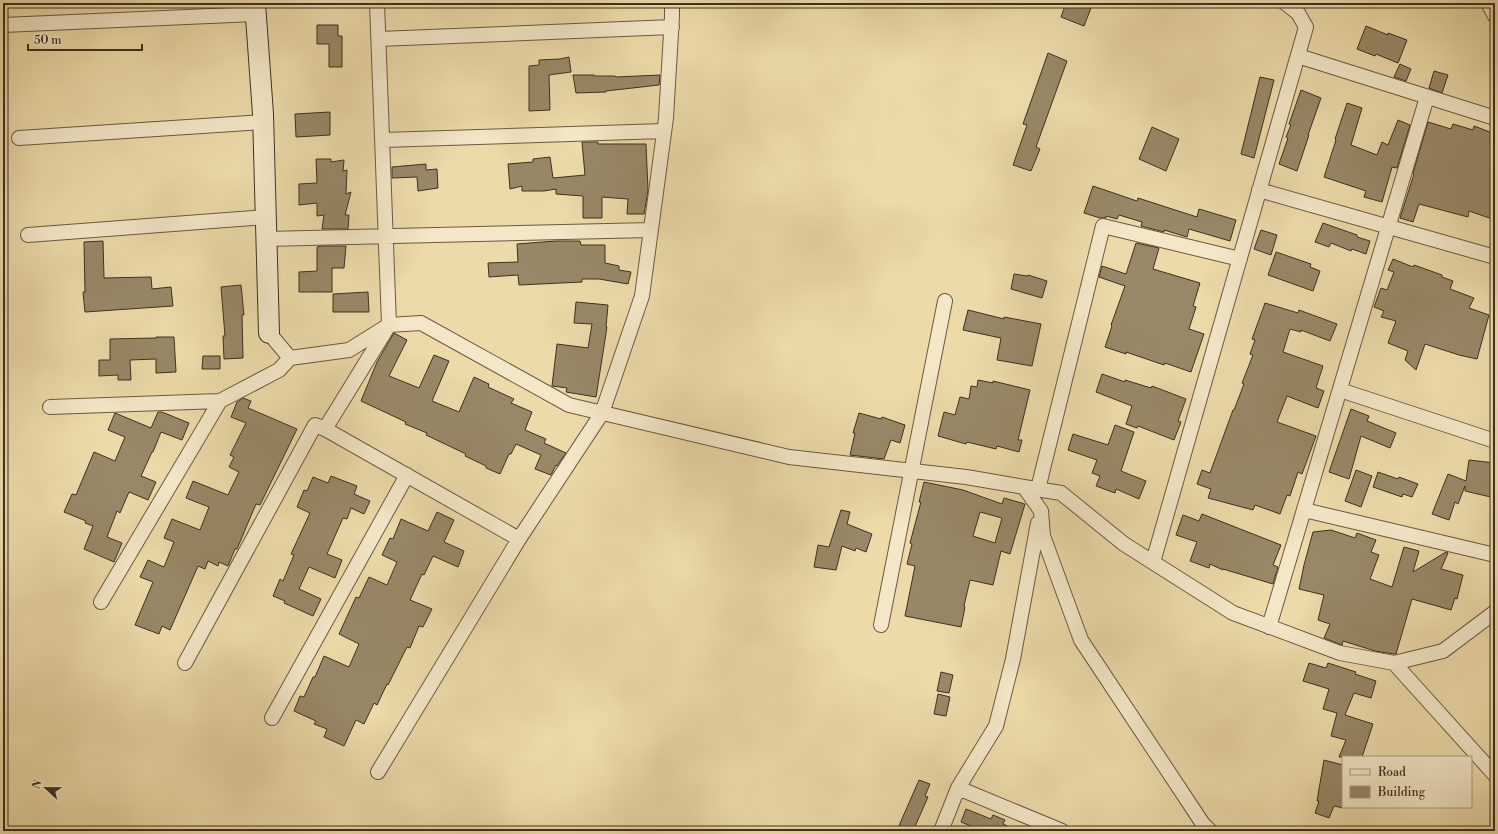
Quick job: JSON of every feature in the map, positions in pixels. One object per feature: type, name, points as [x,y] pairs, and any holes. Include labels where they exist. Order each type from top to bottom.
[{"type":"street","points":[[325,428],[389,325],[387,236],[377,3]]},
{"type":"street","points":[[378,772],[519,539],[602,413],[642,296],[664,131],[672,27],[672,3]]},
{"type":"street","points":[[1152,562],[1306,27],[1298,13],[1285,3]]},
{"type":"street","points":[[1488,3],[1495,16]]},
{"type":"street","points":[[3,25],[255,9],[264,122],[269,333],[290,358]]},
{"type":"street","points":[[379,39],[672,27]]},
{"type":"street","points":[[1298,56],[1495,118]]},
{"type":"street","points":[[1269,626],[1427,97]]},
{"type":"street","points":[[19,138],[264,122]]},
{"type":"street","points":[[383,140],[664,131]]},
{"type":"street","points":[[1259,190],[1495,256]]},
{"type":"street","points":[[28,235],[266,217]]},
{"type":"street","points":[[1038,489],[1103,226],[1240,259]]},
{"type":"street","points":[[266,239],[651,230]]},
{"type":"street","points":[[881,624],[945,301]]},
{"type":"street","points":[[50,407],[220,401],[279,370],[290,358],[348,350],[389,325],[421,323],[569,405],[789,457],[966,477],[1061,493],[1124,544],[1233,613],[1340,652],[1394,663],[1443,651],[1495,612]]},
{"type":"street","points":[[1340,390],[1495,441]]},
{"type":"street","points":[[101,602],[220,401]]},
{"type":"street","points":[[185,663],[315,426],[325,428],[519,539]]},
{"type":"street","points":[[272,718],[407,475]]},
{"type":"street","points":[[1024,487],[1041,511],[1043,536],[1081,640],[1203,824],[1210,831]]},
{"type":"street","points":[[1304,510],[1495,555]]},
{"type":"street","points":[[941,831],[958,788],[996,726],[1013,659],[1041,511]]},
{"type":"street","points":[[1394,663],[1495,775]]},
{"type":"street","points":[[958,788],[1032,825],[1062,831]]},
{"type":"building","points":[[1066,3],[1093,3],[1084,26],[1061,17]]},
{"type":"building","points":[[317,25],[338,25],[338,36],[342,36],[342,67],[329,67],[329,44],[317,44]]},
{"type":"building","points":[[1366,26],[1388,35],[1388,33],[1407,40],[1398,63],[1376,54],[1375,56],[1357,49]]},
{"type":"building","points":[[1048,53],[1067,61],[1036,147],[1040,149],[1031,171],[1013,165],[1027,125],[1023,124]]},
{"type":"building","points":[[569,57],[571,72],[549,75],[550,110],[529,111],[529,66],[539,65],[539,60]]},
{"type":"building","points":[[1400,64],[1411,69],[1406,81],[1394,77]]},
{"type":"building","points":[[1434,71],[1448,75],[1442,93],[1429,88]]},
{"type":"building","points":[[573,75],[616,77],[660,75],[659,85],[606,92],[576,93]]},
{"type":"building","points":[[1260,77],[1274,80],[1254,158],[1241,154]]},
{"type":"building","points":[[1301,90],[1321,98],[1297,171],[1279,164],[1288,138],[1286,137],[1291,125],[1289,124]]},
{"type":"building","points":[[1347,103],[1362,108],[1351,145],[1377,155],[1382,142],[1388,145],[1398,120],[1410,125],[1397,168],[1392,167],[1382,202],[1364,197],[1366,191],[1324,177]]},
{"type":"building","points":[[330,112],[330,135],[296,137],[295,114]]},
{"type":"building","points":[[1428,122],[1451,129],[1453,124],[1473,130],[1474,126],[1495,134],[1495,220],[1469,211],[1468,217],[1419,204],[1413,222],[1400,218]]},
{"type":"building","points":[[1152,127],[1179,139],[1166,171],[1139,159]]},
{"type":"building","points":[[582,142],[598,142],[598,144],[646,144],[648,190],[644,214],[627,214],[628,199],[602,197],[602,218],[583,218],[583,196],[556,194],[556,189],[544,191],[522,191],[522,186],[510,189],[508,164],[533,162],[533,159],[550,157],[553,178],[585,175]]},
{"type":"building","points":[[316,159],[331,159],[331,162],[344,160],[343,171],[347,170],[346,194],[351,192],[345,215],[349,215],[348,229],[322,229],[324,215],[317,216],[317,203],[299,205],[299,184],[317,183]]},
{"type":"building","points":[[426,164],[426,170],[437,169],[438,188],[418,191],[417,177],[392,178],[392,167]]},
{"type":"building","points":[[1093,186],[1137,201],[1138,198],[1197,217],[1199,209],[1236,220],[1230,241],[1189,229],[1187,237],[1164,230],[1164,232],[1141,226],[1142,222],[1119,215],[1117,219],[1106,216],[1106,218],[1100,218],[1084,213]]},
{"type":"building","points":[[1323,223],[1370,241],[1366,254],[1352,249],[1351,251],[1331,243],[1329,247],[1315,242]]},
{"type":"building","points":[[1261,230],[1277,235],[1271,255],[1254,249]]},
{"type":"building","points":[[103,241],[104,278],[151,277],[152,289],[171,287],[173,306],[85,312],[83,292],[85,292],[84,242]]},
{"type":"building","points":[[580,241],[581,245],[605,245],[605,263],[619,266],[619,270],[631,272],[628,284],[599,279],[582,279],[582,282],[519,285],[518,275],[489,277],[488,263],[518,262],[517,244]]},
{"type":"building","points":[[1136,243],[1159,248],[1153,269],[1200,283],[1193,306],[1196,307],[1189,329],[1204,334],[1191,372],[1165,363],[1164,365],[1126,352],[1126,354],[1105,347],[1125,286],[1099,277],[1102,266],[1126,274]]},
{"type":"building","points":[[346,246],[344,268],[332,268],[332,292],[299,292],[299,272],[317,271],[317,247]]},
{"type":"building","points":[[1276,252],[1311,264],[1310,267],[1320,271],[1313,291],[1268,275]]},
{"type":"building","points":[[1393,259],[1413,267],[1414,265],[1442,275],[1442,277],[1453,281],[1450,289],[1474,298],[1469,308],[1489,315],[1477,359],[1425,344],[1416,370],[1405,360],[1408,351],[1388,343],[1396,321],[1381,317],[1384,311],[1374,307],[1381,288],[1387,290],[1394,272],[1388,270]]},
{"type":"building","points":[[1014,274],[1028,275],[1047,281],[1042,298],[1011,289]]},
{"type":"building","points":[[241,285],[244,315],[242,315],[243,358],[224,359],[223,336],[225,336],[221,287]]},
{"type":"building","points":[[368,292],[369,312],[333,312],[333,294]]},
{"type":"building","points":[[576,302],[608,305],[607,327],[596,397],[566,392],[567,388],[552,386],[557,344],[588,348],[592,324],[574,323]]},
{"type":"building","points":[[1265,303],[1298,313],[1299,310],[1337,324],[1330,341],[1301,330],[1301,332],[1290,329],[1283,352],[1323,366],[1316,388],[1324,391],[1318,408],[1287,396],[1277,422],[1316,436],[1302,474],[1298,472],[1290,496],[1287,495],[1280,514],[1255,505],[1253,510],[1208,498],[1211,489],[1197,484],[1202,470],[1210,473],[1244,384],[1242,383],[1253,355],[1250,354],[1255,340],[1252,339]]},
{"type":"building","points":[[968,310],[1004,319],[1004,317],[1041,324],[1032,366],[997,360],[1001,338],[963,330]]},
{"type":"building","points":[[394,333],[407,340],[389,376],[419,388],[434,355],[449,361],[432,401],[459,412],[474,377],[489,384],[488,387],[514,399],[511,403],[532,412],[525,430],[546,439],[544,443],[566,453],[557,466],[556,465],[551,475],[535,469],[541,455],[516,444],[511,454],[509,454],[500,474],[465,456],[466,454],[426,435],[427,433],[405,424],[406,422],[361,401],[377,362]]},
{"type":"building","points":[[174,337],[176,372],[156,373],[156,359],[130,360],[131,380],[118,380],[118,375],[99,376],[99,360],[110,360],[110,339]]},
{"type":"building","points":[[203,356],[220,356],[220,369],[202,369]]},
{"type":"building","points":[[1102,374],[1125,382],[1125,380],[1151,388],[1152,386],[1186,399],[1178,421],[1181,422],[1174,440],[1138,426],[1137,428],[1126,424],[1132,406],[1096,392]]},
{"type":"building","points":[[978,380],[993,383],[993,381],[1030,390],[1018,440],[1022,440],[1019,452],[997,446],[996,449],[967,442],[966,444],[938,436],[944,412],[955,415],[960,397],[969,399],[971,386],[977,387]]},
{"type":"building","points":[[243,398],[251,401],[248,408],[297,429],[260,505],[256,504],[237,549],[235,549],[228,566],[219,562],[218,566],[208,561],[205,569],[198,566],[170,630],[162,626],[159,634],[135,625],[153,582],[140,577],[148,560],[164,567],[174,542],[164,538],[172,519],[200,530],[209,507],[186,498],[193,481],[228,495],[239,472],[229,467],[234,457],[230,455],[246,423],[231,417],[237,402]]},
{"type":"building","points":[[1351,409],[1369,416],[1367,421],[1396,433],[1390,448],[1361,436],[1349,479],[1329,472]]},
{"type":"building","points":[[158,412],[162,412],[189,423],[182,440],[161,432],[141,476],[156,482],[148,500],[129,492],[120,513],[117,511],[107,537],[122,543],[114,562],[84,549],[93,526],[85,523],[86,521],[64,512],[72,494],[76,495],[94,452],[115,461],[125,437],[108,430],[115,413],[151,428]]},
{"type":"building","points":[[859,413],[881,419],[882,417],[905,425],[900,443],[891,440],[884,459],[850,455],[855,433],[853,433]]},
{"type":"building","points":[[1115,425],[1134,432],[1121,471],[1146,481],[1139,499],[1116,489],[1115,493],[1096,486],[1100,476],[1092,473],[1097,460],[1068,450],[1073,434],[1108,445]]},
{"type":"building","points":[[1469,460],[1495,463],[1495,498],[1465,491],[1465,486],[1458,504],[1455,502],[1449,520],[1432,514],[1448,474],[1466,481]]},
{"type":"building","points":[[1356,470],[1372,476],[1361,507],[1345,501]]},
{"type":"building","points":[[1378,472],[1398,479],[1399,477],[1418,484],[1412,497],[1403,494],[1402,497],[1373,487]]},
{"type":"building","points":[[331,476],[357,486],[354,494],[370,501],[364,514],[351,508],[347,519],[343,518],[327,554],[342,560],[335,578],[309,567],[299,589],[321,599],[313,616],[284,603],[285,601],[273,596],[280,579],[283,581],[294,555],[291,554],[310,513],[297,507],[304,490],[307,491],[313,477],[328,483]]},
{"type":"building","points":[[924,482],[963,490],[1002,504],[1004,498],[1025,504],[1010,554],[1001,551],[993,585],[970,580],[961,627],[905,616],[915,566],[907,564],[912,544],[910,543],[921,502],[919,502]],"holes":[[[980,512],[1002,518],[995,543],[973,536]]]},
{"type":"building","points":[[841,510],[850,512],[847,524],[872,534],[866,552],[856,548],[855,551],[842,546],[836,570],[814,567],[818,545],[829,547]]},
{"type":"building","points":[[437,512],[454,520],[444,542],[464,551],[458,567],[433,556],[424,575],[422,574],[410,600],[432,609],[423,627],[419,626],[410,648],[407,647],[377,705],[374,703],[364,724],[356,720],[344,746],[324,737],[327,729],[314,724],[316,721],[294,711],[300,696],[304,697],[313,677],[315,677],[324,656],[349,667],[359,644],[339,634],[356,597],[359,598],[369,577],[387,585],[397,562],[382,555],[390,538],[393,539],[401,519],[428,531]]},
{"type":"building","points":[[1202,514],[1281,545],[1273,565],[1278,567],[1273,584],[1223,570],[1210,564],[1209,568],[1190,561],[1197,542],[1176,535],[1183,515],[1199,521]]},
{"type":"building","points":[[1331,530],[1355,538],[1357,533],[1376,540],[1371,552],[1379,555],[1370,579],[1392,587],[1404,547],[1419,551],[1413,572],[1446,552],[1448,553],[1441,569],[1463,575],[1457,599],[1455,598],[1451,610],[1412,599],[1396,654],[1375,651],[1343,641],[1342,645],[1324,638],[1330,624],[1318,620],[1324,595],[1299,589],[1313,532]]},
{"type":"building","points":[[1309,663],[1326,668],[1328,663],[1356,672],[1355,674],[1376,681],[1371,698],[1354,693],[1345,715],[1373,724],[1362,756],[1339,757],[1346,740],[1331,736],[1337,713],[1323,709],[1329,689],[1303,681]]},
{"type":"building","points":[[941,672],[953,675],[949,693],[937,691]]},
{"type":"building","points":[[938,694],[950,697],[946,716],[934,714]]},
{"type":"building","points":[[1324,760],[1342,765],[1342,808],[1334,806],[1329,818],[1315,813],[1319,801],[1317,801]]},
{"type":"building","points":[[919,780],[930,784],[925,796],[928,797],[913,831],[905,831],[898,828]]},
{"type":"building","points":[[966,809],[991,819],[993,815],[1005,820],[1003,824],[1018,831],[975,831],[976,828],[961,822]]}]
